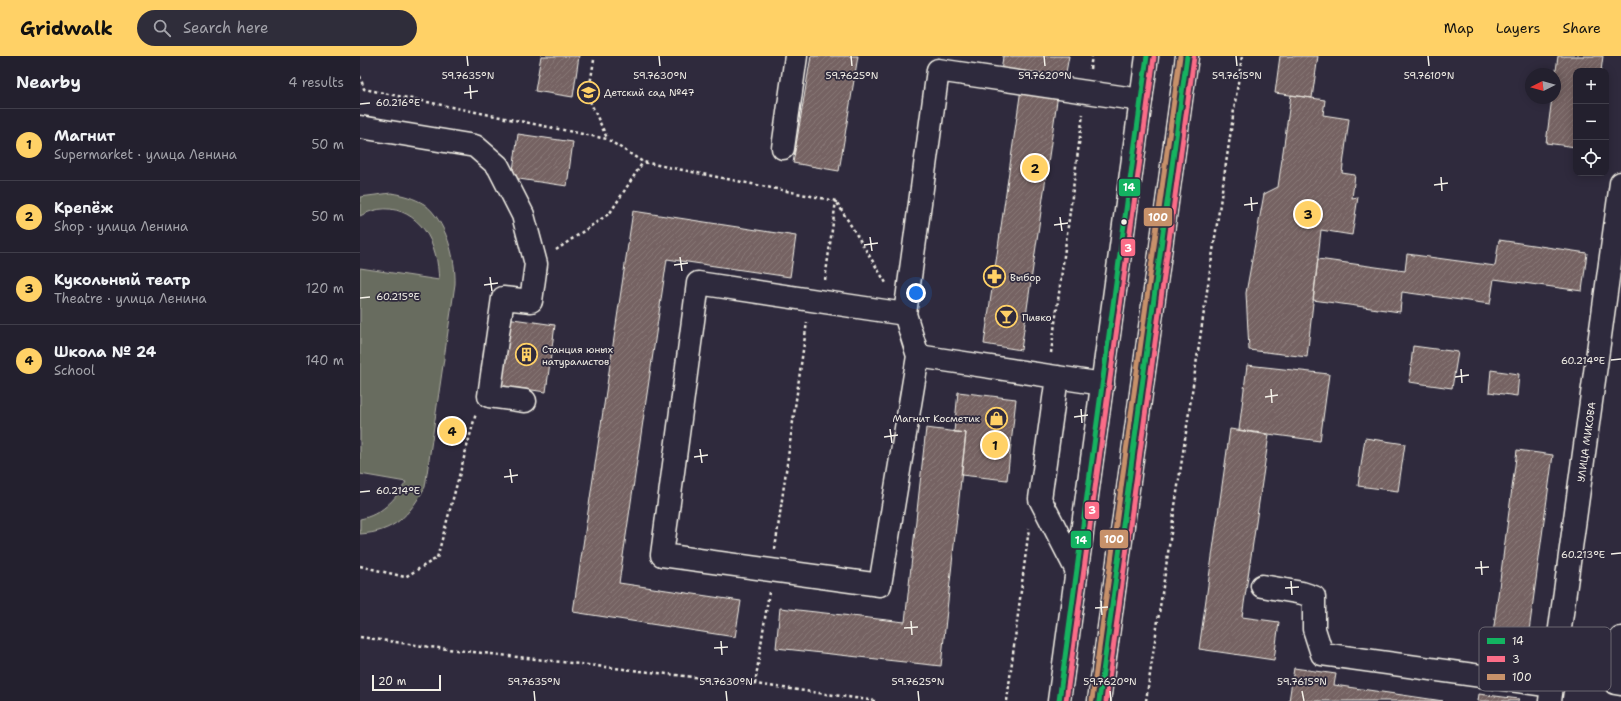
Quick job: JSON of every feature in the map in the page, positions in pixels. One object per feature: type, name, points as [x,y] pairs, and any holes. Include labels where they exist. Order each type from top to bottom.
[{"type":"main road","points":[[782,148],[796,56]]},
{"type":"main road","points":[[1059,701],[1147,56]]},
{"type":"main road","points":[[1099,701],[1187,56]]},
{"type":"main road","points":[[904,314],[698,283],[662,555],[880,585],[918,356],[904,314],[938,70],[962,65],[1141,100]]},
{"type":"main road","points":[[360,127],[475,146],[498,166],[523,215],[536,264],[531,301],[503,298],[490,396],[525,401]]},
{"type":"main road","name":"УЛИЦА МИКОВА","points":[[1561,627],[1619,218],[1621,183]]},
{"type":"main road","points":[[918,356],[1103,384]]},
{"type":"main road","points":[[1057,378],[1040,499],[1077,571]]},
{"type":"main road","points":[[1262,586],[1302,593],[1314,597],[1314,629],[1322,654],[1479,681]]},
{"type":"main road","points":[[1621,638],[1615,683],[1621,684]]},
{"type":"main road","points":[[1540,691],[1552,693]]},
{"type":"path","points":[[1146,701],[1242,56]]},
{"type":"path","points":[[594,60],[588,97],[607,139]]},
{"type":"path","points":[[360,76],[364,89]]},
{"type":"path","points":[[360,89],[607,139],[643,162],[836,201],[904,314]]},
{"type":"path","points":[[536,264],[610,213],[643,162]]},
{"type":"path","points":[[755,684],[816,301],[836,201]]},
{"type":"path","points":[[360,566],[406,577],[437,558],[476,413],[490,396]]},
{"type":"path","points":[[360,637],[446,649],[755,684],[876,701]]},
{"type":"green space","points":[[391,193],[416,200],[424,204],[432,211],[444,230],[448,241],[454,263],[455,284],[425,487],[413,506],[399,521],[382,530],[360,534],[360,519],[368,517],[387,506],[406,482],[360,474],[360,268],[439,280],[437,260],[431,241],[416,221],[407,214],[396,210],[385,209],[373,211],[360,216],[360,197]]},
{"type":"building","points":[[541,56],[579,56],[573,97],[535,91]]},
{"type":"building","points":[[811,56],[858,56],[839,171],[793,163]]},
{"type":"building","points":[[1003,56],[1069,56],[1064,83],[1001,73]]},
{"type":"building","points":[[1280,56],[1318,56],[1312,98],[1275,93]]},
{"type":"building","points":[[1558,56],[1603,56],[1601,68],[1573,68],[1573,147],[1546,143],[1551,104],[1561,104],[1561,68],[1556,68]]},
{"type":"building","points":[[1021,89],[1058,94],[1021,350],[984,344]]},
{"type":"building","points":[[1291,95],[1325,100],[1323,115],[1349,119],[1342,173],[1355,175],[1352,198],[1358,197],[1352,235],[1321,230],[1307,357],[1249,350],[1246,293],[1264,194],[1278,187]]},
{"type":"building","points":[[518,134],[573,142],[567,186],[512,178]]},
{"type":"building","points":[[633,211],[796,236],[790,277],[667,259],[619,583],[741,601],[735,637],[573,612]]},
{"type":"building","points":[[1499,240],[1587,253],[1582,291],[1494,279],[1490,304],[1402,292],[1400,312],[1313,300],[1318,259],[1405,271],[1407,254],[1495,266]]},
{"type":"building","name":"Станция юных натуралистов","points":[[506,318],[555,325],[546,392],[497,385]]},
{"type":"building","points":[[1413,346],[1458,352],[1452,388],[1409,382]]},
{"type":"building","points":[[1247,365],[1329,374],[1320,441],[1239,430]]},
{"type":"building","points":[[1491,370],[1519,374],[1517,396],[1489,392]]},
{"type":"building","points":[[958,392],[1016,399],[1007,480],[961,475],[966,433],[954,432]]},
{"type":"building","points":[[926,428],[966,433],[941,666],[776,648],[780,608],[905,622]]},
{"type":"building","points":[[1230,429],[1269,435],[1242,617],[1279,622],[1274,660],[1199,649]]},
{"type":"building","points":[[1365,438],[1405,444],[1398,491],[1358,486]]},
{"type":"building","points":[[1517,450],[1553,455],[1530,627],[1494,627]]},
{"type":"building","points":[[1294,668],[1336,674],[1334,685],[1443,701],[1289,701]]},
{"type":"building","points":[[1479,694],[1519,699],[1518,701],[1478,701]]},
{"type":"transit line","name":"14","points":[[1059,701],[1147,56]]},
{"type":"transit line","name":"100","points":[[1092,700],[1180,56]]},
{"type":"transit line","name":"14","points":[[1099,701],[1187,56]]},
{"type":"transit line","name":"3","points":[[1066,701],[1154,57]]},
{"type":"transit line","name":"3","points":[[1106,701],[1194,57]]},
{"type":"place","name":"Детский сад №47","points":[[588,92]]},
{"type":"place","name":"Крепёж","points":[[1035,168]]},
{"type":"place","name":"Кукольный театр","points":[[1308,214]]},
{"type":"place","name":"Выбор","points":[[994,277]]},
{"type":"place","name":"Пивко","points":[[1006,317]]},
{"type":"place","name":"Станция юных натуралистов","points":[[526,355]]},
{"type":"place","name":"Магнит Косметик","points":[[996,418]]},
{"type":"place","name":"Школа № 24","points":[[452,431]]},
{"type":"place","name":"Магнит","points":[[995,445]]}]
